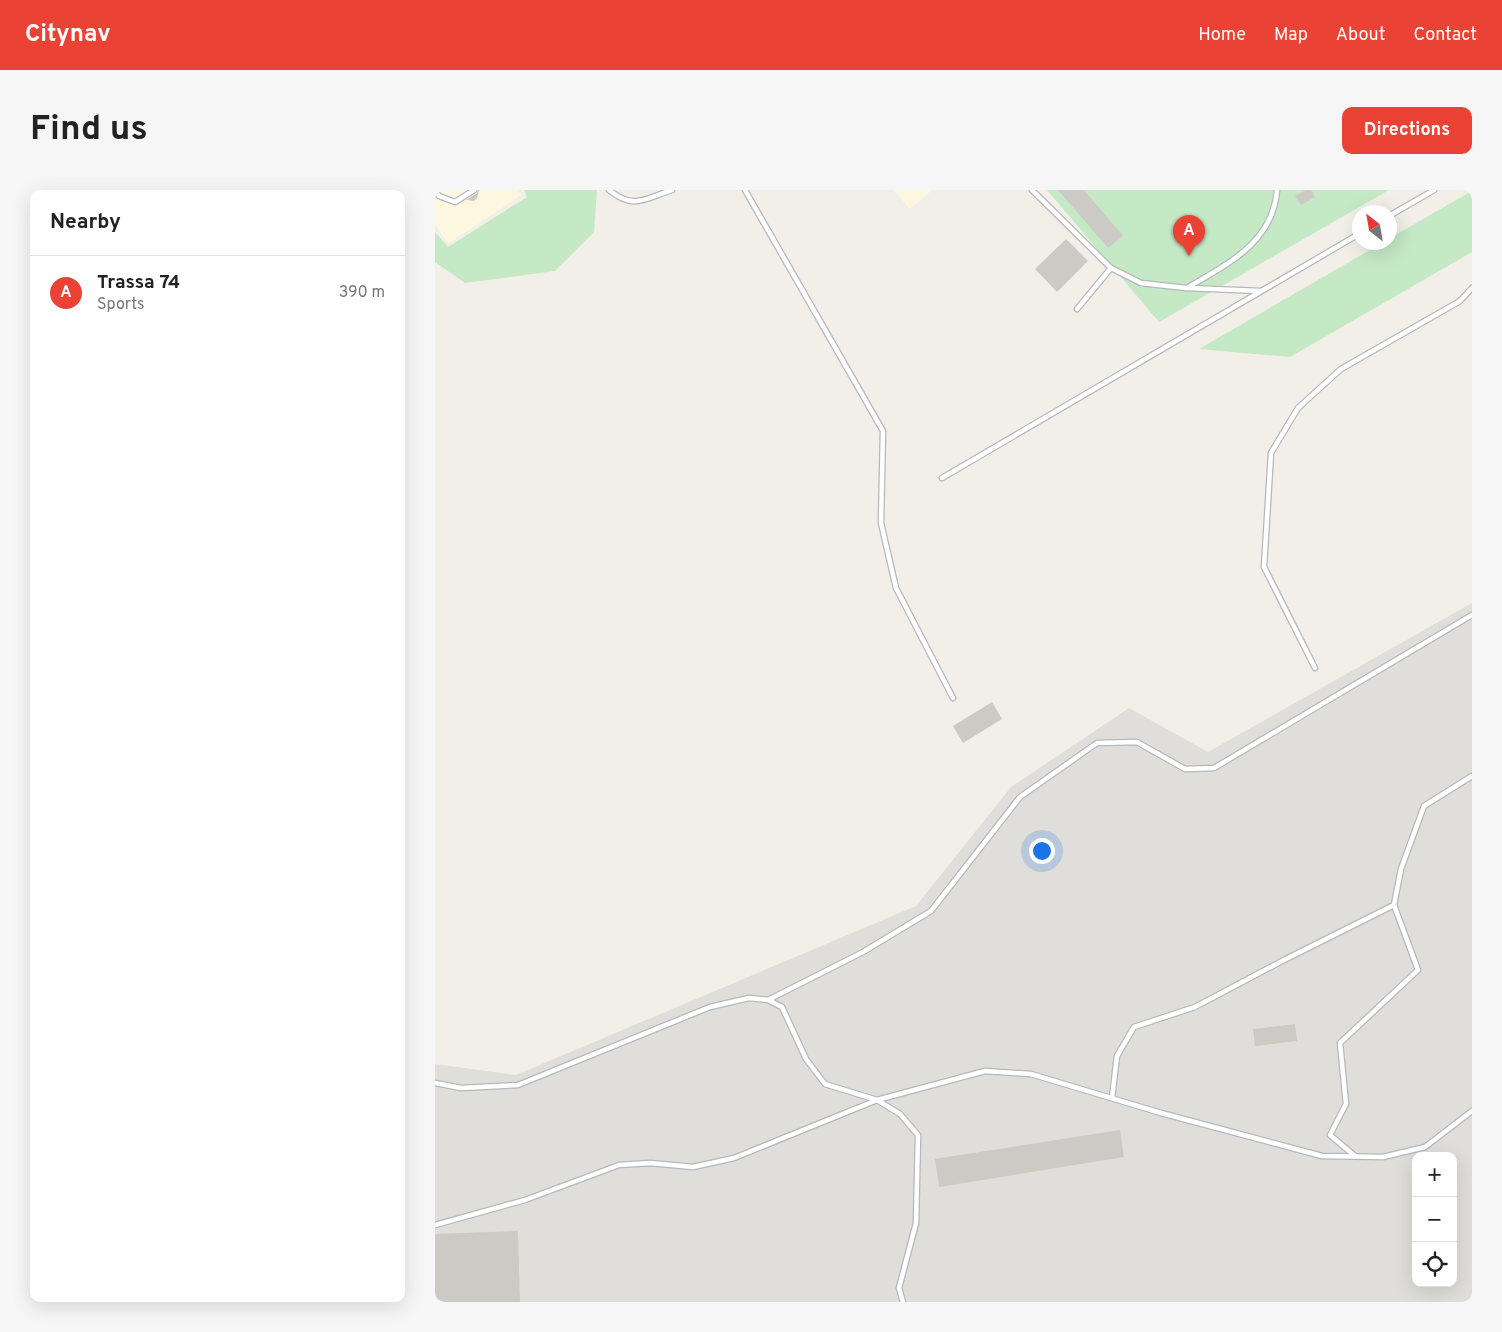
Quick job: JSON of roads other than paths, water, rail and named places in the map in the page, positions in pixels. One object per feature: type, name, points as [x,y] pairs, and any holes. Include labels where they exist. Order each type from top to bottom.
[{"type":"lane","points":[[435,191],[439,196],[455,202],[474,190]]},
{"type":"lane","points":[[609,190],[620,199],[632,202],[672,190]]},
{"type":"lane","points":[[745,190],[883,431],[881,523],[897,588],[953,698]]},
{"type":"lane","points":[[1032,190],[1111,268],[1141,283],[1185,288],[1262,291]]},
{"type":"lane","points":[[1185,288],[1239,257],[1267,226],[1276,200],[1277,190]]},
{"type":"lane","points":[[1397,211],[1434,190]]},
{"type":"lane","points":[[942,478],[1352,238]]},
{"type":"lane","points":[[1077,309],[1111,268]]},
{"type":"lane","points":[[1315,668],[1264,568],[1271,453],[1298,408],[1341,369],[1460,301],[1472,288]]},
{"type":"lane","points":[[768,1000],[863,952],[931,910],[1020,796],[1097,744],[1137,742],[1185,769],[1214,768],[1472,615]]},
{"type":"lane","points":[[1355,1156],[1330,1135],[1346,1104],[1340,1043],[1418,970],[1394,905],[1401,869],[1424,806],[1472,776]]},
{"type":"lane","points":[[1112,1098],[1117,1056],[1134,1027],[1195,1007],[1394,905]]},
{"type":"lane","points":[[435,1084],[461,1088],[518,1085],[710,1007],[749,998],[768,1000],[782,1007],[806,1059],[825,1084],[877,1100],[900,1114],[918,1135],[916,1223],[899,1288],[903,1302]]},
{"type":"lane","points":[[435,1225],[525,1200],[619,1164],[650,1163],[693,1167],[734,1158],[877,1100],[985,1072],[1031,1074],[1321,1156],[1383,1156],[1425,1147],[1472,1111]]},
{"type":"place","name":"Trassa 74","points":[[1189,256]]}]
